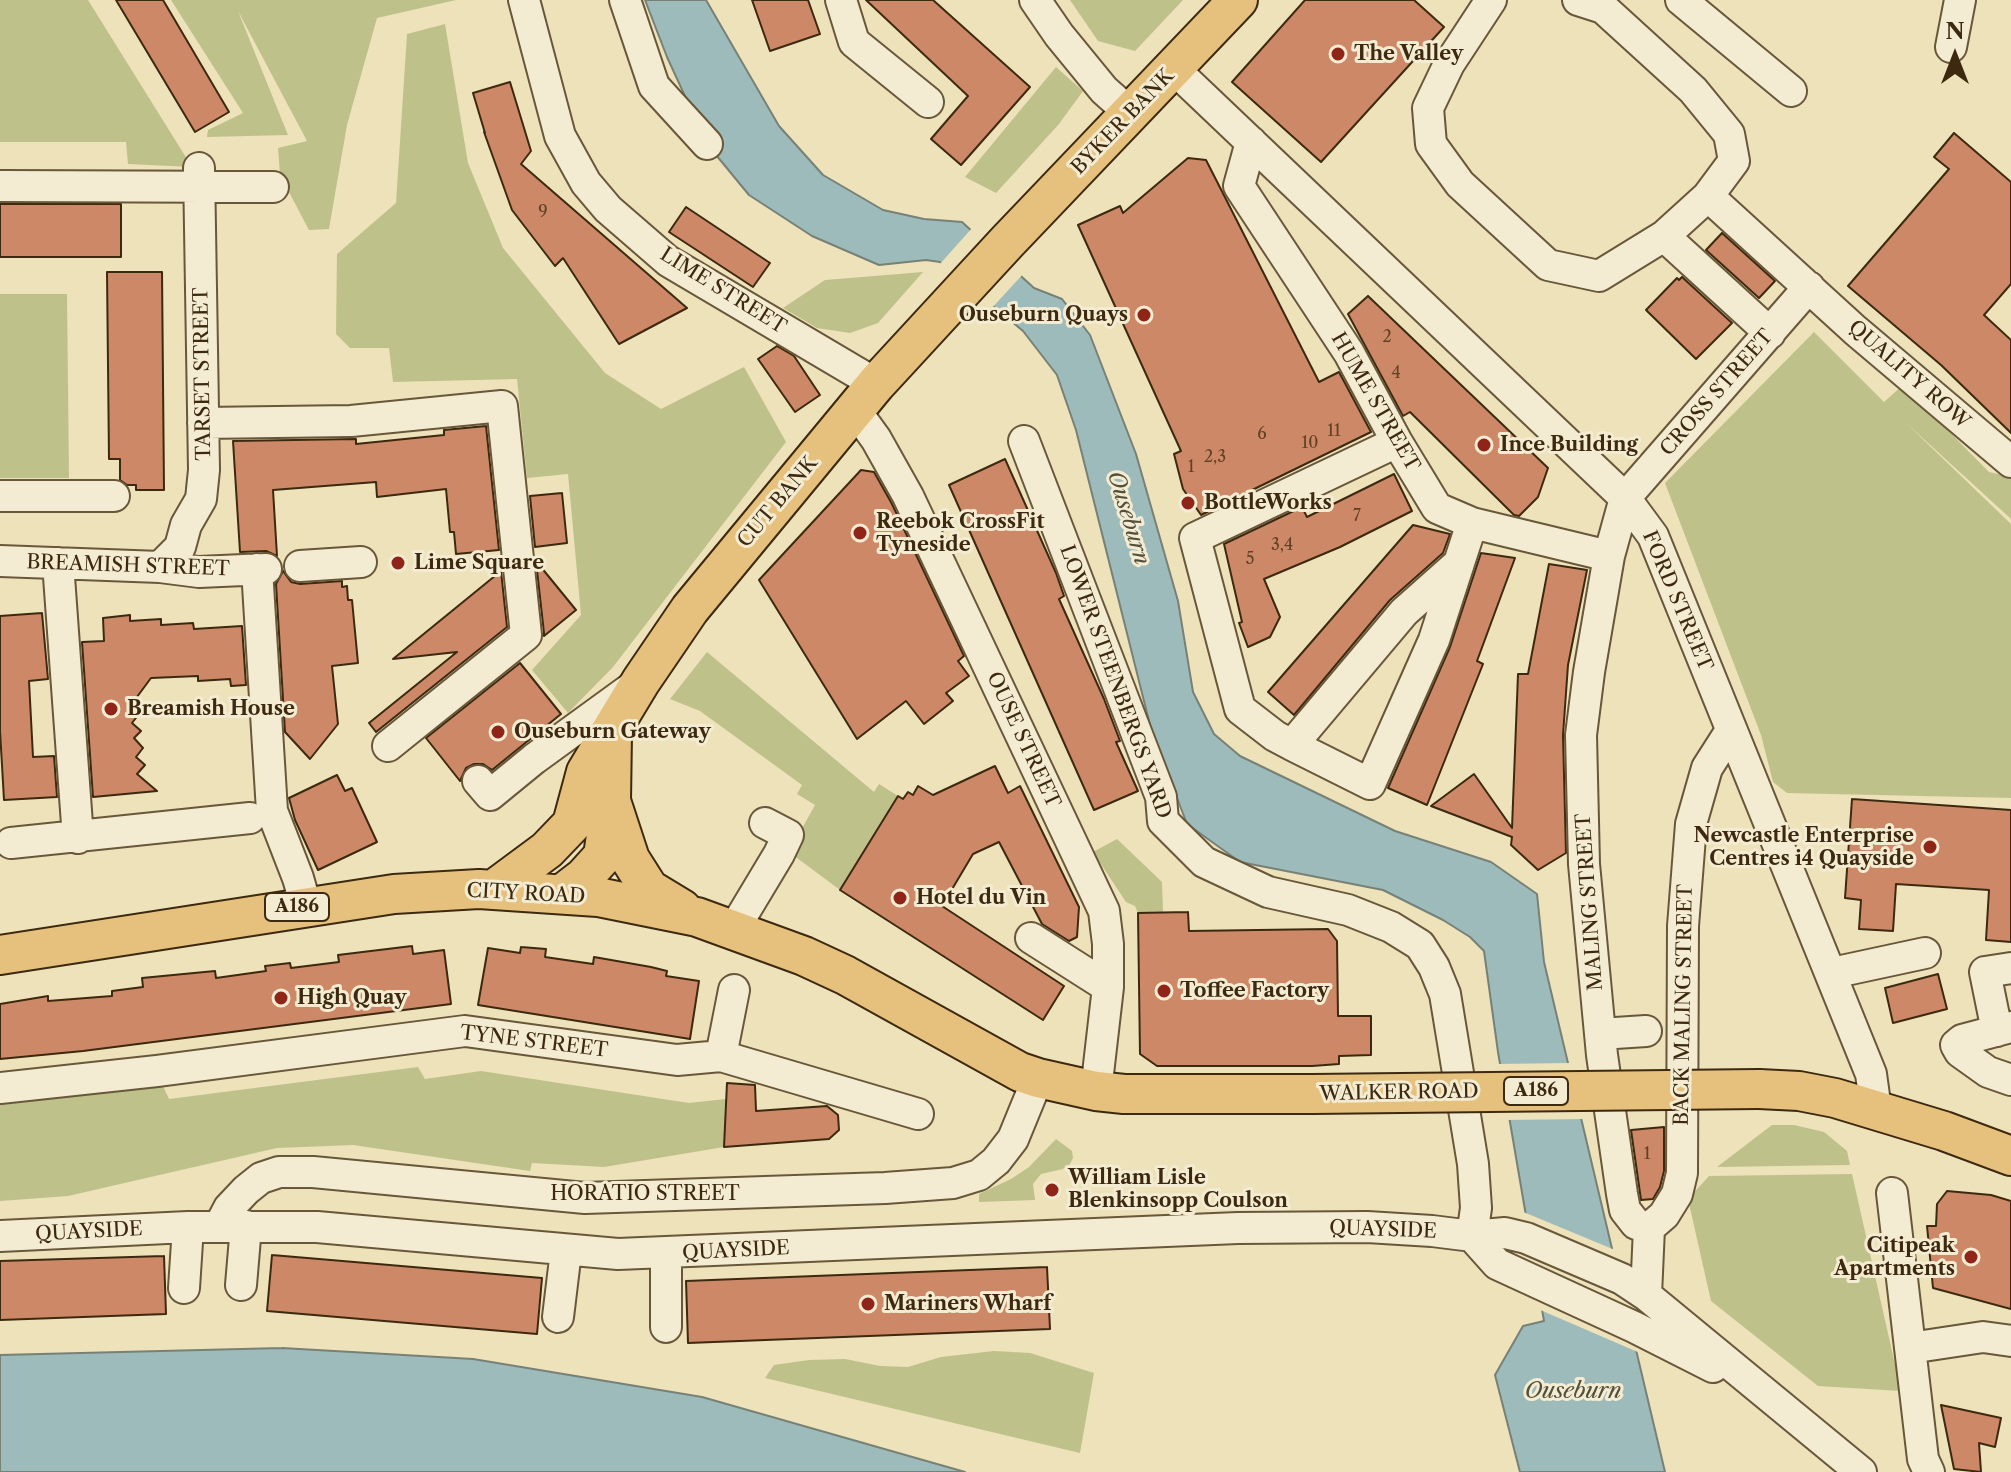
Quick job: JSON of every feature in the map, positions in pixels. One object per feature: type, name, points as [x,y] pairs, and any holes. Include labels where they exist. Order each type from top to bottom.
[{"type":"main road","name":"BYKER BANK","points":[[964,288],[1174,69],[1228,3]]},
{"type":"main road","name":"CUT BANK","points":[[581,890],[569,853],[560,837],[586,772],[641,681],[695,602],[865,397],[964,288]]},
{"type":"main road","points":[[581,890],[603,856],[611,801],[612,731]]},
{"type":"main road","points":[[611,801],[630,859],[649,889],[697,917]]},
{"type":"main road","points":[[493,890],[560,837]]},
{"type":"main road","name":"CITY ROAD","points":[[0,955],[394,894],[581,890],[697,917],[734,929],[845,975],[1029,1075]]},
{"type":"main road","name":"WALKER ROAD","points":[[1029,1075],[1096,1091],[1312,1094],[1759,1089],[1820,1095],[1876,1110],[2011,1156]]},
{"type":"street","name":"LIME STREET","points":[[524,0],[560,136],[586,183],[608,209],[668,261],[865,397]]},
{"type":"street","points":[[625,0],[654,86],[707,144]]},
{"type":"street","points":[[841,0],[854,42],[928,102]]},
{"type":"street","points":[[1035,0],[1095,79],[1131,114]]},
{"type":"street","points":[[1491,0],[1449,64],[1428,108],[1431,144],[1460,184],[1548,265],[1599,276],[1664,236],[1708,196],[1734,161],[1729,134],[1693,90],[1603,8],[1578,0]]},
{"type":"street","points":[[1681,0],[1791,91]]},
{"type":"street","points":[[1951,47],[1960,0]]},
{"type":"street","name":"FORD STREET","points":[[1174,69],[1625,498],[1653,536],[1730,732],[1832,973],[1871,1074],[1876,1110]]},
{"type":"street","name":"HUME STREET","points":[[1251,142],[1239,186],[1349,353],[1437,508],[1472,523],[1609,556]]},
{"type":"street","points":[[0,186],[200,177],[273,187]]},
{"type":"street","name":"TARSET STREET","points":[[160,567],[180,547],[186,525],[201,499],[204,470],[200,177]]},
{"type":"street","name":"QUALITY ROW","points":[[1708,196],[1903,371],[2011,462]]},
{"type":"street","points":[[1664,236],[1760,324]]},
{"type":"street","name":"CROSS STREET","points":[[1625,498],[1760,324],[1800,279]]},
{"type":"street","name":"OUSE STREET","points":[[865,397],[876,439],[908,496],[1098,896],[1107,926],[1108,987],[1096,1091]]},
{"type":"street","points":[[203,423],[351,421],[502,406],[526,635],[388,746]]},
{"type":"street","name":"LOWER STEENBERGS YARD","points":[[1024,441],[1161,797],[1163,821],[1204,862],[1268,892],[1348,910],[1391,927],[1420,945],[1434,967],[1445,994],[1473,1164],[1476,1208],[1472,1236]]},
{"type":"street","points":[[1397,442],[1195,538],[1240,709],[1275,736],[1370,784],[1434,640],[1472,523]]},
{"type":"street","points":[[0,496],[114,496]]},
{"type":"street","name":"MALING STREET","points":[[1625,498],[1609,556],[1581,735],[1584,864],[1601,1044],[1625,1210],[1643,1226],[1634,1287]]},
{"type":"street","name":"BREAMISH STREET","points":[[0,561],[160,567],[199,572],[261,569],[272,811],[306,906]]},
{"type":"street","points":[[300,566],[361,562]]},
{"type":"street","points":[[58,563],[78,838]]},
{"type":"street","points":[[1292,745],[1404,612],[1458,564]]},
{"type":"street","points":[[478,781],[490,795],[641,681]]},
{"type":"street","name":"BACK MALING STREET","points":[[1643,1226],[1664,1215],[1677,1194],[1682,1173],[1683,926],[1691,824],[1707,768],[1730,732]]},
{"type":"street","points":[[11,843],[250,818]]},
{"type":"street","points":[[734,929],[788,835],[765,823]]},
{"type":"street","points":[[1031,938],[1108,987]]},
{"type":"street","points":[[1832,973],[1925,948]]},
{"type":"street","points":[[2011,968],[1985,972],[2004,1029],[1962,1040],[1956,1048],[1988,1072],[2011,1080]]},
{"type":"street","points":[[721,1056],[734,990]]},
{"type":"street","name":"TYNE STREET","points":[[0,1088],[465,1031],[677,1060],[721,1056],[918,1114]]},
{"type":"street","points":[[1601,1044],[1646,1031]]},
{"type":"street","name":"HORATIO STREET","points":[[232,1227],[229,1208],[261,1178],[279,1172],[313,1172],[585,1198],[870,1189],[953,1183],[979,1175],[996,1161],[1013,1139],[1029,1075]]},
{"type":"street","points":[[1892,1193],[1923,1459],[1929,1472]]},
{"type":"street","points":[[184,1288],[188,1227]]},
{"type":"street","name":"QUAYSIDE","points":[[0,1236],[188,1227],[317,1227],[566,1251],[666,1254],[1238,1228],[1367,1227],[1472,1236],[1505,1233],[1526,1238],[1634,1287]]},
{"type":"street","points":[[232,1227],[241,1285]]},
{"type":"street","points":[[1472,1236],[1497,1264],[1634,1327],[1765,1393]]},
{"type":"street","points":[[558,1317],[566,1251]]},
{"type":"street","points":[[666,1254],[666,1327]]},
{"type":"street","points":[[1634,1287],[1861,1472]]},
{"type":"street","points":[[1910,1348],[1983,1337],[2011,1341]]},
{"type":"green space","points":[[0,0],[88,0],[192,167],[128,164],[126,142],[0,142]]},
{"type":"green space","points":[[171,0],[456,0],[377,18],[347,125],[329,229],[309,230],[280,175],[278,148],[307,141],[238,11],[288,135],[207,137],[208,130],[243,113]]},
{"type":"green space","points":[[1070,0],[1183,0],[1135,51],[1098,41]]},
{"type":"green space","points":[[445,24],[468,163],[503,248],[605,373],[661,409],[744,367],[786,442],[613,667],[568,713],[532,670],[581,615],[568,474],[527,478],[517,379],[393,382],[389,348],[350,348],[336,334],[337,254],[396,203],[407,34]]},
{"type":"green space","points":[[1056,67],[1083,91],[1059,124],[996,193],[965,177]]},
{"type":"green space","points":[[923,272],[878,323],[850,333],[817,328],[783,308],[825,280]]},
{"type":"green space","points":[[0,294],[67,294],[69,478],[0,478]]},
{"type":"green space","points":[[1814,332],[1884,402],[1903,385],[1989,472],[2011,477],[2011,519],[1905,422],[2011,524],[2011,798],[1787,793],[1773,782],[1761,735],[1665,483]]},
{"type":"green space","points":[[707,652],[874,792],[879,784],[898,796],[840,890],[789,852],[815,805],[797,794],[802,785],[700,711],[670,699]]},
{"type":"green space","points":[[1117,839],[1162,882],[1163,912],[1138,913],[1135,906],[1126,902],[1093,852]]},
{"type":"green space","points":[[418,1067],[425,1079],[481,1071],[689,1103],[726,1099],[724,1147],[604,1167],[532,1163],[530,1171],[353,1145],[277,1148],[68,1196],[0,1201],[0,1104],[162,1084],[169,1099]]},
{"type":"green space","points":[[1772,1125],[1794,1125],[1824,1132],[1847,1151],[1850,1165],[1717,1167]]},
{"type":"green space","points":[[1056,1139],[1072,1151],[1073,1158],[1063,1169],[1041,1174],[1033,1184],[1035,1200],[979,1202],[979,1194],[1029,1167]]},
{"type":"green space","points":[[1852,1174],[1901,1391],[1818,1386],[1711,1301],[1688,1199],[1709,1176]]},
{"type":"green space","points":[[994,1351],[1030,1353],[1094,1373],[1080,1453],[765,1378],[774,1365],[809,1360],[845,1359],[880,1366],[908,1367],[941,1357]]},
{"type":"water","name":"Ouseburn","points":[[645,0],[706,0],[779,126],[823,175],[883,210],[924,219],[962,222],[1034,288],[1062,299],[1090,335],[1136,454],[1178,601],[1193,692],[1214,734],[1240,756],[1395,831],[1491,862],[1537,894],[1544,962],[1665,1472],[1520,1472],[1495,1375],[1523,1326],[1544,1321],[1484,951],[1470,937],[1443,920],[1383,890],[1240,862],[1187,824],[1152,733],[1076,430],[1057,375],[1023,331],[940,262],[926,260],[879,265],[812,236],[749,195],[707,144]]},
{"type":"water","points":[[282,1348],[473,1359],[702,1397],[965,1472],[0,1472],[0,1355]]},
{"type":"pier","points":[[973,227],[1024,273],[991,309],[939,265]]},
{"type":"pier","points":[[1571,1063],[1584,1119],[1505,1120],[1496,1064]]},
{"type":"pier","points":[[1521,1211],[1615,1250],[1640,1353],[1538,1309]]},
{"type":"building","points":[[116,0],[163,0],[229,112],[195,132]]},
{"type":"building","points":[[752,0],[808,0],[820,34],[770,51]]},
{"type":"building","points":[[866,0],[933,0],[1030,87],[961,165],[931,139],[968,96]]},
{"type":"building","name":"The Valley","points":[[1305,0],[1414,0],[1444,27],[1321,162],[1232,82]]},
{"type":"building","points":[[510,82],[531,151],[521,164],[687,308],[619,344],[563,258],[555,266],[512,210],[473,93]]},
{"type":"building","points":[[1954,133],[2011,182],[2011,284],[1984,315],[2011,340],[2011,433],[1941,365],[1848,286],[1949,169],[1934,157]]},
{"type":"building","points":[[1188,158],[1206,160],[1319,382],[1339,372],[1371,432],[1201,515],[1183,489],[1174,454],[1181,451],[1078,225],[1120,206],[1123,213]]},
{"type":"building","points":[[0,204],[121,204],[121,257],[0,257]]},
{"type":"building","points":[[686,207],[770,263],[753,287],[669,232]]},
{"type":"building","points":[[1722,233],[1775,281],[1759,298],[1706,250]]},
{"type":"building","points":[[107,272],[162,272],[164,490],[136,490],[136,485],[127,485],[120,480],[120,459],[109,459]]},
{"type":"building","points":[[1682,277],[1732,323],[1696,359],[1646,310],[1677,278]]},
{"type":"building","name":"Ince Building","points":[[1368,296],[1548,468],[1538,497],[1519,516],[1514,515],[1410,412],[1403,416],[1348,314]]},
{"type":"building","points":[[777,346],[794,356],[820,395],[795,412],[758,359]]},
{"type":"building","points":[[486,426],[499,550],[456,554],[454,532],[450,532],[446,489],[377,497],[376,482],[273,490],[277,556],[266,551],[240,552],[233,441],[356,439],[356,444],[444,435],[444,430]]},
{"type":"building","points":[[1005,459],[1056,573],[1064,596],[1059,599],[1104,699],[1120,741],[1116,742],[1138,791],[1094,810],[949,485]]},
{"type":"building","points":[[861,470],[874,472],[892,504],[964,656],[958,661],[969,676],[946,693],[953,701],[924,724],[906,701],[857,739],[759,580]]},
{"type":"building","points":[[1394,474],[1412,511],[1340,547],[1264,579],[1280,617],[1270,637],[1248,647],[1239,623],[1242,622],[1224,544],[1302,507],[1307,517]]},
{"type":"building","points":[[562,493],[567,543],[535,547],[530,496]]},
{"type":"building","points":[[1413,525],[1450,534],[1443,553],[1390,600],[1294,715],[1268,692]]},
{"type":"building","points":[[1481,553],[1515,558],[1477,661],[1483,664],[1427,805],[1388,788],[1450,647]]},
{"type":"building","points":[[536,561],[576,610],[544,636],[544,633]]},
{"type":"building","points":[[1549,564],[1587,570],[1568,665],[1563,735],[1566,853],[1538,870],[1511,845],[1512,837],[1431,806],[1474,774],[1512,828],[1518,674],[1528,674]]},
{"type":"building","points":[[283,571],[291,582],[300,584],[342,581],[342,587],[347,586],[348,600],[352,600],[358,663],[332,666],[338,724],[310,759],[285,732],[276,584]]},
{"type":"building","points":[[501,571],[507,627],[376,732],[369,723],[457,652],[393,659]]},
{"type":"building","points":[[42,613],[48,679],[29,681],[33,757],[54,756],[57,797],[4,800],[0,731],[0,616]]},
{"type":"building","name":"Breamish House","points":[[130,615],[130,621],[161,619],[161,625],[193,623],[194,629],[242,626],[246,685],[231,686],[230,679],[198,681],[198,676],[151,678],[131,705],[139,714],[132,723],[141,731],[134,738],[143,748],[136,757],[145,765],[137,774],[157,791],[93,797],[82,642],[104,641],[103,618]]},
{"type":"building","name":"Ouseburn Gateway","points":[[520,663],[561,714],[492,770],[483,764],[474,764],[466,768],[460,781],[426,738]]},
{"type":"building","name":"Hotel du Vin","points":[[995,766],[1008,793],[1020,786],[1079,907],[1077,937],[1069,941],[1042,924],[999,842],[973,854],[942,906],[1064,986],[1043,1020],[840,890],[898,796],[903,799],[908,792],[913,795],[918,786],[933,795]]},
{"type":"building","points":[[337,775],[345,791],[352,788],[377,842],[318,870],[295,820],[289,798]]},
{"type":"building","name":"Newcastle Enterprise Centres i4 Quayside","points":[[1852,799],[2011,810],[2011,942],[1986,940],[1989,890],[1896,884],[1893,931],[1859,929],[1861,900],[1845,898]]},
{"type":"building","name":"Toffee Factory","points":[[1188,912],[1189,931],[1328,929],[1337,941],[1338,1016],[1371,1016],[1371,1055],[1339,1056],[1339,1064],[1312,1066],[1157,1066],[1140,1054],[1138,913]]},
{"type":"building","name":"High Quay","points":[[412,946],[413,954],[444,950],[451,1004],[0,1059],[0,1004],[48,996],[48,1001],[112,996],[112,991],[143,987],[142,978],[215,971],[216,978],[266,971],[265,966],[290,963],[291,968],[339,962],[338,955]]},
{"type":"building","points":[[521,947],[546,949],[545,957],[593,964],[594,957],[651,967],[667,971],[666,976],[699,981],[690,1039],[478,1005],[488,948],[520,953]]},
{"type":"building","points":[[1938,974],[1947,1009],[1893,1023],[1885,988]]},
{"type":"building","points":[[727,1083],[755,1085],[756,1111],[827,1106],[838,1115],[839,1130],[829,1139],[724,1147]]},
{"type":"building","points":[[1664,1127],[1664,1171],[1660,1187],[1653,1199],[1641,1200],[1631,1130]]},
{"type":"building","name":"Citipeak Apartments","points":[[1947,1191],[1991,1195],[2011,1201],[2011,1309],[1933,1288],[1927,1226],[1936,1226],[1937,1204]]},
{"type":"building","points":[[272,1255],[542,1278],[537,1334],[267,1311]]},
{"type":"building","points":[[164,1256],[166,1314],[0,1320],[0,1261]]},
{"type":"building","name":"Mariners Wharf","points":[[1047,1267],[1050,1329],[688,1343],[686,1281]]},
{"type":"building","points":[[1941,1405],[2001,1418],[1995,1447],[1979,1443],[1981,1472],[1954,1469]]},
{"type":"place","name":"The Valley","points":[[1338,54]]},
{"type":"place","name":"Ouseburn Quays","points":[[1144,315]]},
{"type":"place","name":"Ince Building","points":[[1484,445]]},
{"type":"place","name":"BottleWorks","points":[[1188,503]]},
{"type":"place","name":"Reebok CrossFit Tyneside","points":[[860,533]]},
{"type":"place","name":"Lime Square","points":[[398,563]]},
{"type":"place","name":"Breamish House","points":[[111,709]]},
{"type":"place","name":"Ouseburn Gateway","points":[[498,732]]},
{"type":"place","name":"Newcastle Enterprise Centres i4 Quayside","points":[[1930,847]]},
{"type":"place","name":"Hotel du Vin","points":[[900,898]]},
{"type":"place","name":"Toffee Factory","points":[[1164,991]]},
{"type":"place","name":"High Quay","points":[[281,998]]},
{"type":"place","name":"William Lisle Blenkinsopp Coulson","points":[[1052,1190]]},
{"type":"place","name":"Citipeak Apartments","points":[[1971,1257]]},
{"type":"place","name":"Mariners Wharf","points":[[868,1304]]}]
